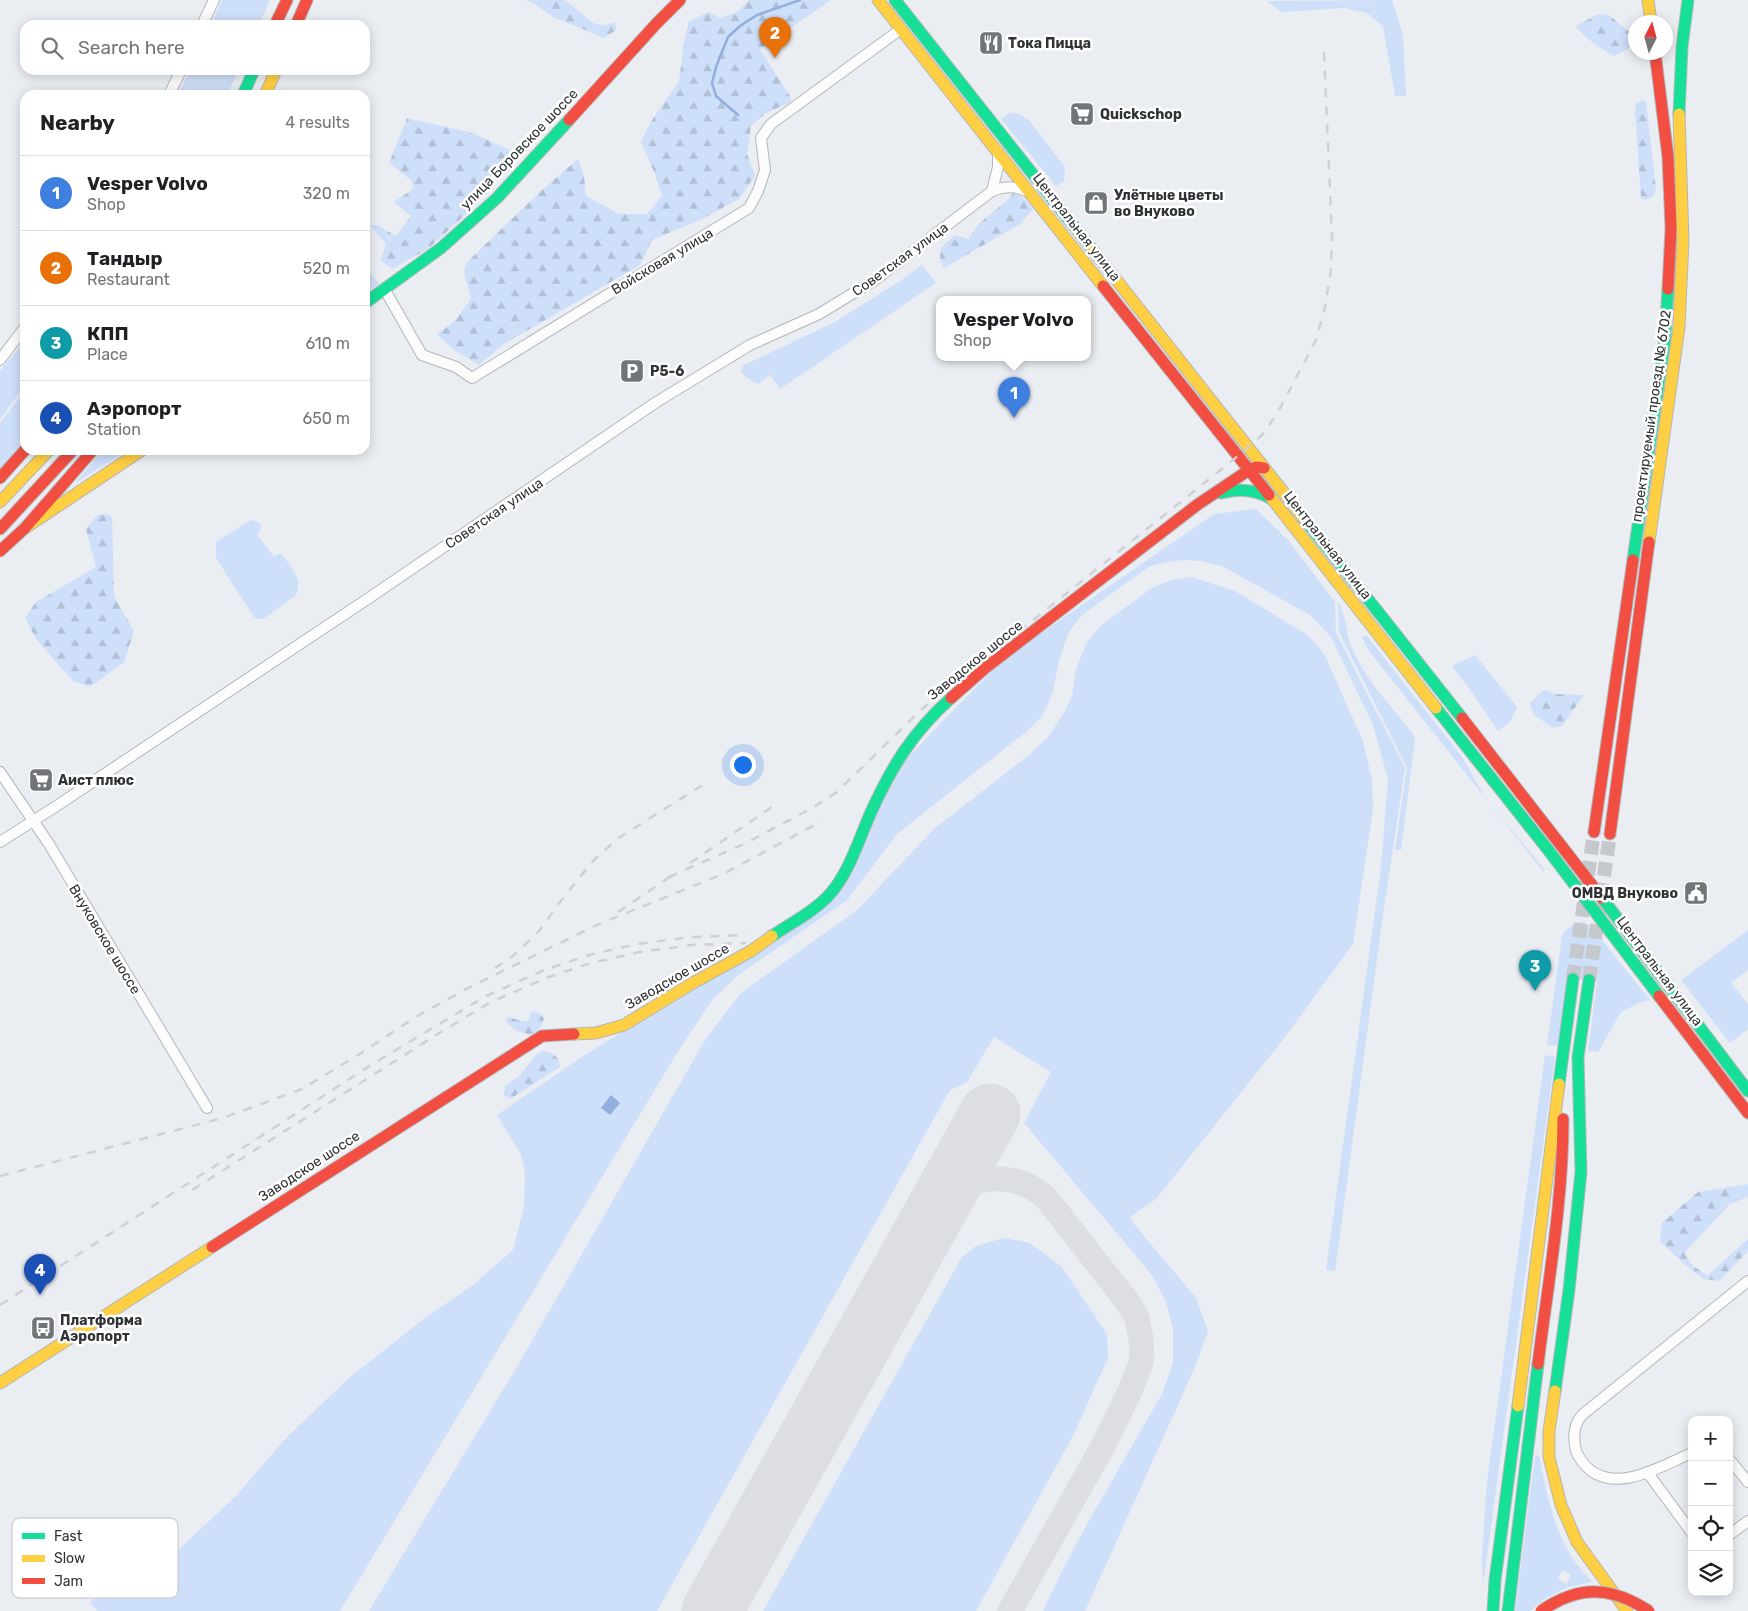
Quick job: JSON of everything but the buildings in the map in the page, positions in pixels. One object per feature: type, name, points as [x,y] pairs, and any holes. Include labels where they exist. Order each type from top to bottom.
[{"type":"main road","points":[[298,20],[307,0]]},
{"type":"main road","name":"улица Боровское шоссе","points":[[370,300],[461,231],[496,198],[680,0]]},
{"type":"main road","name":"Центральная улица","points":[[878,0],[1556,859],[1748,1112]]},
{"type":"main road","name":"Центральная улица","points":[[895,0],[1543,821],[1748,1091]]},
{"type":"main road","points":[[1648,0],[1650,15]]},
{"type":"main road","name":"проектируемый проезд № 6702","points":[[1610,834],[1679,327],[1683,241],[1679,108],[1682,47],[1688,0]]},
{"type":"main road","points":[[277,20],[284,4]]},
{"type":"main road","name":"проектируемый проезд № 6702","points":[[1594,832],[1665,338],[1670,228],[1668,157],[1656,60]]},
{"type":"main road","points":[[245,90],[252,75]]},
{"type":"main road","points":[[267,90],[274,75]]},
{"type":"main road","points":[[0,478],[21,455]]},
{"type":"main road","points":[[0,502],[44,455]]},
{"type":"main road","points":[[0,529],[68,455]]},
{"type":"main road","points":[[0,551],[25,528],[89,455]]},
{"type":"main road","points":[[25,528],[134,455]]},
{"type":"main road","name":"Заводское шоссе","points":[[0,1383],[289,1196],[542,1036],[596,1032],[624,1025],[691,984],[751,951],[823,901],[831,894],[843,877],[872,810],[897,761],[913,737],[930,717],[967,682],[1211,496],[1249,470],[1256,467],[1264,468]]},
{"type":"main road","points":[[1211,496],[1228,491],[1246,489],[1256,491],[1273,500]]},
{"type":"main road","points":[[1493,1611],[1495,1580],[1573,978]]},
{"type":"main road","points":[[1589,980],[1578,1057],[1582,1153],[1578,1213],[1549,1431],[1549,1450],[1561,1505],[1573,1534],[1587,1557],[1627,1611]]},
{"type":"main road","points":[[1508,1611],[1556,1221],[1563,1150],[1562,1071]]},
{"type":"main road","points":[[1541,1611],[1571,1594],[1596,1591],[1620,1595],[1648,1611]]},
{"type":"street","points":[[204,20],[214,0]]},
{"type":"street","name":"Войсковая улица","points":[[384,290],[422,354],[456,367],[472,378],[749,208],[758,191],[765,170],[761,138],[771,124],[901,29]]},
{"type":"street","points":[[171,90],[179,75]]},
{"type":"street","points":[[992,191],[998,167],[998,151]]},
{"type":"street","name":"Советская улица","points":[[0,842],[369,598],[655,403],[719,362],[750,345],[819,314],[875,280],[992,191],[1005,187],[1017,187],[1031,192]]},
{"type":"street","points":[[0,360],[20,334]]},
{"type":"street","name":"Внуковское шоссе","points":[[0,772],[34,821],[207,1108]]},
{"type":"street","points":[[1688,1455],[1628,1478],[1611,1479],[1598,1476],[1582,1461],[1576,1449],[1574,1433],[1577,1420],[1748,1281]]},
{"type":"street","points":[[1730,1461],[1748,1482]]},
{"type":"street","points":[[1647,1472],[1688,1528]]},
{"type":"street","points":[[1733,1532],[1748,1521]]},
{"type":"green space","points":[[222,0],[270,0],[261,20],[213,20]]},
{"type":"green space","points":[[525,0],[565,0],[593,23],[603,26],[615,22],[616,30],[604,38],[553,17],[533,3]]},
{"type":"green space","points":[[749,0],[831,0],[760,49],[790,96],[791,102],[766,113],[751,126],[747,154],[755,176],[739,199],[702,219],[652,240],[640,265],[504,344],[479,365],[454,350],[437,334],[455,321],[471,299],[464,273],[466,263],[543,189],[578,159],[584,176],[586,196],[619,214],[647,214],[662,196],[641,142],[650,123],[679,81],[689,21],[709,12],[720,18],[739,11]]},
{"type":"green space","points":[[1392,0],[1403,35],[1406,96],[1395,96],[1383,26],[1367,13],[1344,8],[1281,12],[1267,1]]},
{"type":"green space","points":[[1598,14],[1609,15],[1628,31],[1628,49],[1614,56],[1588,39],[1576,26]]},
{"type":"green space","points":[[188,75],[237,75],[229,90],[180,90]]},
{"type":"green space","points":[[1642,100],[1646,102],[1656,189],[1653,197],[1645,200],[1641,198],[1635,110],[1636,103]]},
{"type":"green space","points":[[1009,113],[1020,114],[1029,120],[1065,167],[1064,181],[1056,186],[1001,119]]},
{"type":"green space","points":[[407,118],[472,133],[519,154],[466,214],[428,249],[392,269],[380,260],[386,244],[370,225],[379,226],[396,236],[411,216],[394,202],[413,189],[412,181],[389,163]]},
{"type":"green space","points":[[1013,193],[1022,196],[1033,209],[1020,224],[944,268],[940,259],[941,248],[955,235],[969,239],[979,224]]},
{"type":"green space","points":[[922,265],[936,283],[780,389],[770,375],[758,384],[741,372],[742,366],[833,323]]},
{"type":"green space","points":[[370,274],[379,283],[370,290]]},
{"type":"green space","points":[[20,347],[20,392],[0,419],[0,371]]},
{"type":"green space","points":[[20,397],[20,447],[0,468],[0,423]]},
{"type":"green space","points":[[99,455],[120,455],[74,484]]},
{"type":"green space","points":[[1256,509],[1289,541],[1335,602],[1336,633],[1405,768],[1383,915],[1335,1271],[1326,1270],[1381,867],[1388,779],[1373,725],[1331,637],[1310,615],[1222,566],[1200,561],[1184,560],[1150,566],[1082,615],[1069,632],[1059,660],[1053,692],[1047,706],[1041,717],[1026,732],[897,834],[847,900],[738,975],[713,999],[677,1053],[340,1611],[98,1611],[89,1602],[96,1598],[178,1598],[178,1550],[236,1496],[287,1437],[349,1378],[425,1318],[473,1285],[513,1250],[524,1207],[525,1172],[521,1154],[497,1115],[583,1056],[750,955],[831,898],[874,815],[906,759],[992,671],[1027,643],[1214,514]]},
{"type":"green space","points":[[108,514],[112,518],[114,597],[134,631],[124,662],[90,687],[73,681],[36,639],[25,618],[36,602],[96,567],[86,529],[98,515]]},
{"type":"green space","points":[[251,520],[261,524],[261,530],[257,534],[274,557],[281,553],[295,573],[298,584],[296,595],[263,619],[254,617],[216,558],[216,542]]},
{"type":"green space","points":[[1192,577],[1235,591],[1309,636],[1324,654],[1363,741],[1372,780],[1373,809],[1353,944],[1282,1041],[1156,1199],[1130,1217],[1196,1298],[1208,1331],[1196,1365],[1085,1611],[1043,1611],[1091,1517],[1162,1394],[1173,1363],[1173,1329],[1166,1302],[1152,1275],[1024,1123],[1051,1072],[994,1037],[967,1082],[950,1090],[657,1611],[369,1611],[521,1360],[705,1040],[741,993],[857,910],[935,828],[1029,755],[1049,736],[1072,696],[1076,669],[1086,644],[1099,627],[1152,588],[1171,580]]},
{"type":"green space","points":[[1338,602],[1351,647],[1360,664],[1415,739],[1401,850],[1395,850],[1407,768],[1339,632]]},
{"type":"green space","points":[[1366,635],[1462,757],[1486,799],[1369,651],[1362,637]]},
{"type":"green space","points":[[1475,655],[1517,707],[1511,721],[1498,731],[1452,666]]},
{"type":"green space","points":[[1544,690],[1555,694],[1584,695],[1562,726],[1553,728],[1533,714],[1530,703]]},
{"type":"green space","points":[[1487,800],[1545,870],[1543,871]]},
{"type":"green space","points":[[1577,922],[1584,922],[1594,930],[1650,1000],[1641,1002],[1621,1012],[1598,1052],[1588,1051],[1597,982],[1568,978],[1558,1046],[1547,1045],[1562,936],[1567,929]]},
{"type":"green space","points":[[1748,930],[1748,970],[1731,983],[1748,1004],[1748,1029],[1730,1043],[1681,980]]},
{"type":"green space","points":[[531,1013],[541,1014],[544,1019],[536,1032],[531,1035],[515,1030],[506,1022],[507,1017],[528,1021]]},
{"type":"green space","points":[[543,1051],[555,1056],[559,1060],[560,1067],[510,1099],[504,1095],[505,1086],[519,1076],[537,1054]]},
{"type":"green space","points":[[1545,1055],[1555,1057],[1483,1585],[1482,1558],[1487,1482]]},
{"type":"green space","points":[[1748,1184],[1748,1197],[1730,1204],[1684,1253],[1691,1264],[1707,1276],[1748,1239],[1748,1251],[1719,1281],[1703,1279],[1660,1241],[1662,1223],[1698,1192]]},
{"type":"green space","points":[[1004,1238],[1030,1243],[1062,1267],[1107,1334],[1108,1358],[1072,1438],[976,1611],[763,1611],[962,1257],[976,1246]]},
{"type":"green space","points":[[1539,1455],[1546,1489],[1562,1540],[1581,1569],[1593,1582],[1568,1587],[1566,1584],[1571,1574],[1562,1570],[1558,1579],[1565,1583],[1567,1587],[1543,1600],[1530,1611],[1515,1611],[1535,1456]]},
{"type":"water","points":[[611,1095],[620,1103],[610,1115],[601,1108]]},
{"type":"waterway","points":[[738,115],[716,96],[712,83],[728,37],[740,26],[757,15],[800,0]]},
{"type":"taxiway","points":[[936,1213],[954,1194],[977,1182],[989,1179],[1002,1179],[1026,1185],[1047,1199],[1126,1300],[1137,1317],[1142,1355],[1130,1391],[1102,1448],[1010,1611]]},
{"type":"runway","points":[[712,1611],[990,1114]]},
{"type":"tunnel","points":[[1573,979],[1594,832]]},
{"type":"tunnel","points":[[1589,980],[1610,834]]},
{"type":"railway","points":[[669,877],[744,844],[814,807],[837,792],[922,709],[1263,434],[1278,412],[1316,340],[1325,307],[1331,270],[1332,238],[1324,52]]},
{"type":"railway","points":[[495,968],[513,956],[539,931],[592,862],[617,839],[709,781]]},
{"type":"railway","points":[[690,863],[772,807]]},
{"type":"railway","points":[[0,1176],[223,1118],[302,1089],[414,1018],[466,989],[599,924],[723,874],[822,821]]},
{"type":"railway","points":[[618,912],[674,874]]},
{"type":"railway","points":[[0,1305],[371,1065],[486,996],[542,971],[589,955],[637,944],[692,937],[747,935]]},
{"type":"railway","points":[[192,1190],[489,1003],[546,978],[591,963],[640,952],[692,945],[746,943]]},
{"type":"traffic: fast","points":[[895,0],[1092,249]]},
{"type":"traffic: fast","points":[[1679,114],[1682,47],[1688,0]]},
{"type":"traffic: fast","points":[[245,90],[252,75]]},
{"type":"traffic: fast","points":[[370,299],[441,248],[497,198],[569,120]]},
{"type":"traffic: fast","points":[[1633,560],[1665,338],[1668,289]]},
{"type":"traffic: fast","points":[[1221,493],[1246,490],[1270,498]]},
{"type":"traffic: fast","points":[[1303,517],[1462,718]]},
{"type":"traffic: fast","points":[[772,936],[817,906],[837,885],[849,865],[871,812],[887,780],[905,750],[925,724],[951,698]]},
{"type":"traffic: fast","points":[[1436,708],[1549,851],[1659,996]]},
{"type":"traffic: fast","points":[[1602,898],[1748,1091]]},
{"type":"traffic: fast","points":[[1559,1084],[1573,979]]},
{"type":"traffic: fast","points":[[1555,1391],[1569,1290],[1581,1172],[1578,1057],[1589,980]]},
{"type":"traffic: fast","points":[[1508,1611],[1538,1364]]},
{"type":"traffic: fast","points":[[1493,1611],[1495,1580],[1518,1406]]},
{"type":"traffic: slow","points":[[878,0],[1103,286]]},
{"type":"traffic: slow","points":[[1648,0],[1650,15]]},
{"type":"traffic: slow","points":[[267,90],[274,75]]},
{"type":"traffic: slow","points":[[1649,542],[1679,327],[1683,241],[1679,114]]},
{"type":"traffic: slow","points":[[1092,249],[1303,517]]},
{"type":"traffic: slow","points":[[0,502],[44,455]]},
{"type":"traffic: slow","points":[[25,528],[134,455]]},
{"type":"traffic: slow","points":[[1269,495],[1436,708]]},
{"type":"traffic: slow","points":[[574,1034],[596,1033],[624,1025],[691,984],[751,951],[772,936]]},
{"type":"traffic: slow","points":[[1518,1406],[1559,1084]]},
{"type":"traffic: slow","points":[[0,1383],[212,1247]]},
{"type":"traffic: slow","points":[[1555,1391],[1549,1431],[1549,1457],[1561,1505],[1577,1542],[1627,1611]]},
{"type":"traffic: jam","points":[[277,20],[287,0]]},
{"type":"traffic: jam","points":[[298,20],[307,0]]},
{"type":"traffic: jam","points":[[569,120],[680,0]]},
{"type":"traffic: jam","points":[[1656,60],[1668,157],[1671,228],[1668,289]]},
{"type":"traffic: jam","points":[[1103,286],[1269,495]]},
{"type":"traffic: jam","points":[[0,478],[21,455]]},
{"type":"traffic: jam","points":[[0,529],[68,455]]},
{"type":"traffic: jam","points":[[0,551],[25,528],[89,455]]},
{"type":"traffic: jam","points":[[951,698],[984,669],[1197,505],[1249,470],[1256,467],[1264,468]]},
{"type":"traffic: jam","points":[[1610,834],[1649,542]]},
{"type":"traffic: jam","points":[[1594,832],[1633,560]]},
{"type":"traffic: jam","points":[[1462,718],[1602,898]]},
{"type":"traffic: jam","points":[[1659,996],[1748,1113]]},
{"type":"traffic: jam","points":[[212,1247],[542,1036],[574,1034]]},
{"type":"traffic: jam","points":[[1538,1364],[1558,1211],[1563,1119]]},
{"type":"traffic: jam","points":[[1541,1611],[1569,1597],[1595,1592],[1621,1597],[1649,1611]]},
{"type":"place","name":"Тока Пицца","points":[[991,43]]},
{"type":"place","name":"Тандыр","points":[[775,58]]},
{"type":"place","name":"Quickschop","points":[[1082,114]]},
{"type":"place","name":"Улётные цветы во Внуково","points":[[1096,203]]},
{"type":"place","name":"Р5-6","points":[[632,371]]},
{"type":"place","name":"Vesper Volvo","points":[[1014,418]]},
{"type":"place","name":"Аист плюс","points":[[41,780]]},
{"type":"place","name":"ОМВД Внуково","points":[[1696,893]]},
{"type":"place","name":"КПП","points":[[1535,991]]},
{"type":"place","name":"Аэропорт","points":[[40,1295]]},
{"type":"place","name":"Платформа Аэропорт","points":[[43,1328]]}]
